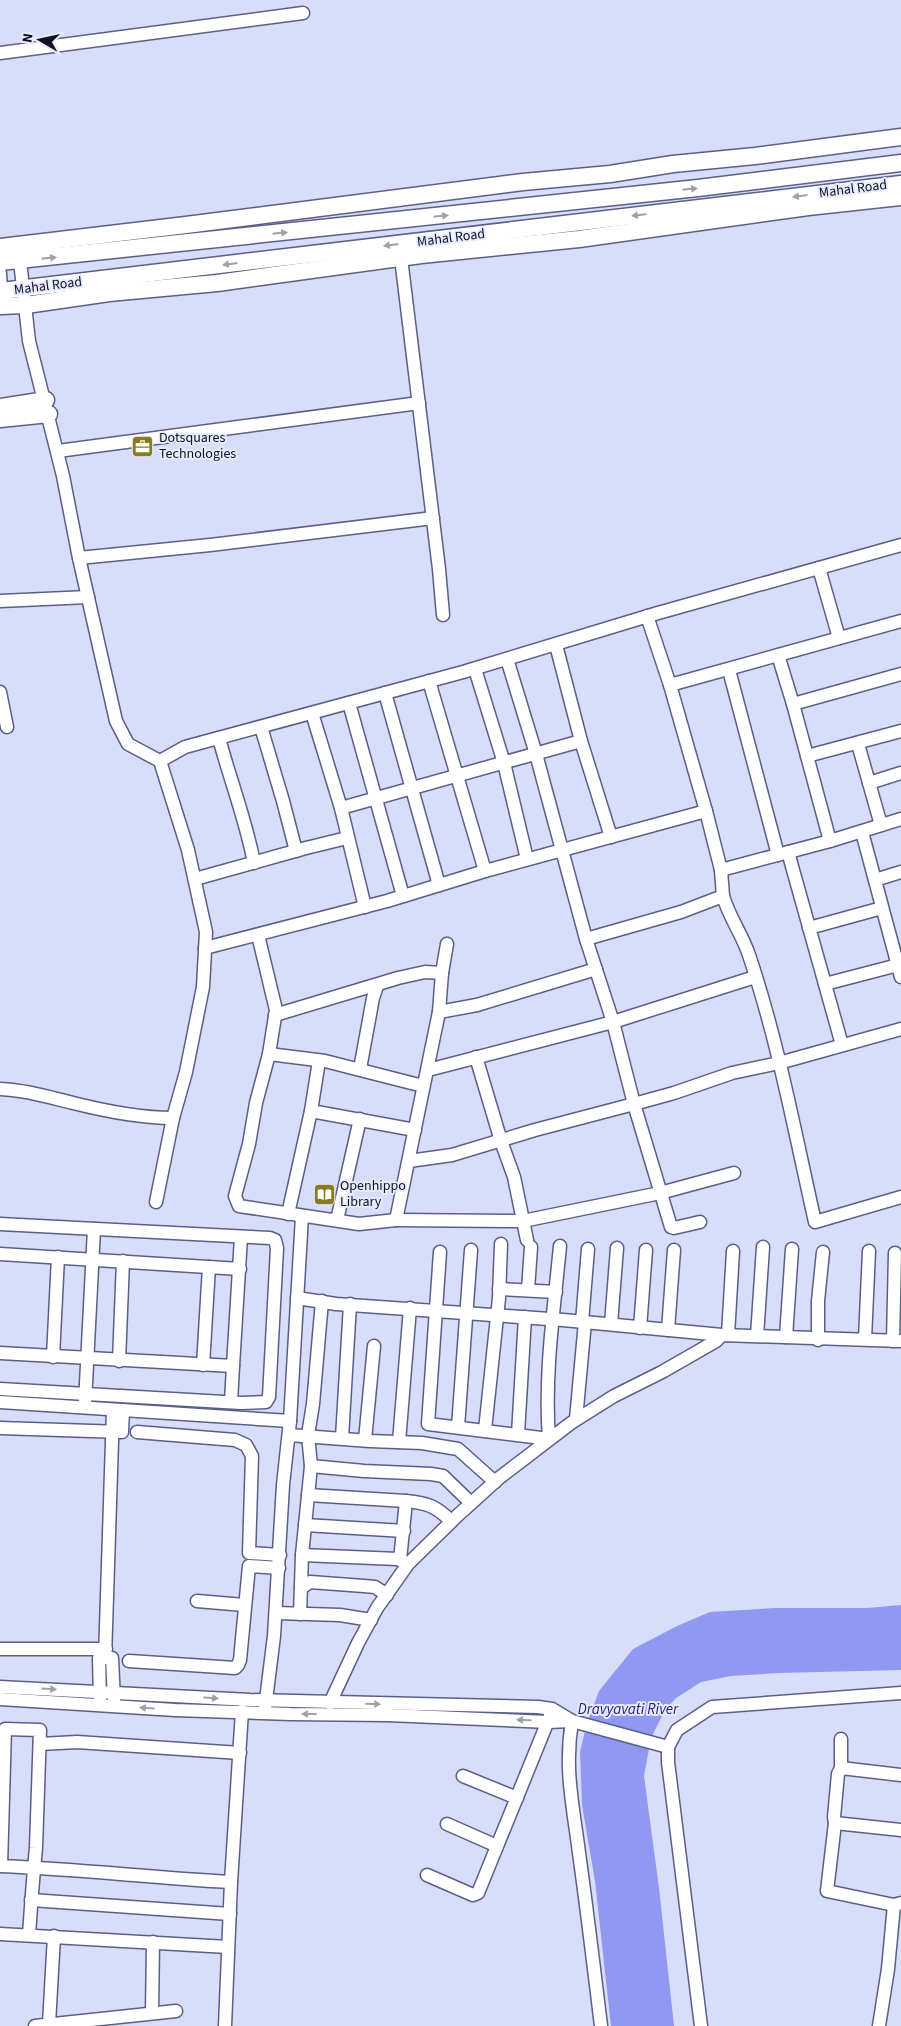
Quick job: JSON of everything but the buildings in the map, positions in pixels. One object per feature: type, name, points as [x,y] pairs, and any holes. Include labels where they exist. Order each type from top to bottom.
[{"type":"main road","points":[[0,247],[186,226],[523,182],[610,174],[673,164],[789,152],[901,137]]},
{"type":"main road","name":"Mahal Road","points":[[0,262],[688,190],[901,163]]},
{"type":"main road","name":"Mahal Road","points":[[0,296],[24,297],[901,184]]},
{"type":"main road","points":[[24,297],[109,293],[216,283],[401,258],[579,239],[808,207],[901,197]]},
{"type":"main road","points":[[0,407],[47,407]]},
{"type":"main road","points":[[0,419],[47,407]]},
{"type":"street","points":[[0,53],[304,13]]},
{"type":"street","points":[[401,258],[443,615]]},
{"type":"street","points":[[20,261],[29,341],[58,451],[79,558],[116,721],[128,744],[160,761],[188,850],[206,932],[203,987],[186,1072],[173,1118],[156,1202]]},
{"type":"street","points":[[0,273],[0,296]]},
{"type":"street","points":[[58,451],[419,403]]},
{"type":"street","points":[[79,558],[210,545],[433,518]]},
{"type":"street","points":[[160,761],[185,747],[475,669],[647,616],[901,545]]},
{"type":"street","points":[[819,568],[839,638]]},
{"type":"street","points":[[0,601],[88,597]]},
{"type":"street","points":[[647,616],[670,685],[706,811],[721,870],[723,896],[727,911],[742,934],[756,977],[779,1063],[815,1222],[901,1198]]},
{"type":"street","points":[[670,685],[901,621]]},
{"type":"street","points":[[556,645],[580,741],[612,837]]},
{"type":"street","points":[[778,655],[794,704],[830,841]]},
{"type":"street","points":[[507,659],[536,754],[586,939],[613,1022],[634,1104],[671,1227],[700,1222]]},
{"type":"street","points":[[475,669],[504,764],[527,859]]},
{"type":"street","points":[[728,670],[783,854],[809,928],[842,1045]]},
{"type":"street","points":[[794,704],[901,674]]},
{"type":"street","points":[[429,681],[485,871]]},
{"type":"street","points":[[0,692],[7,727]]},
{"type":"street","points":[[385,693],[439,885]]},
{"type":"street","points":[[348,703],[403,896]]},
{"type":"street","points":[[312,713],[341,808],[365,906]]},
{"type":"street","points":[[261,727],[296,851]]},
{"type":"street","points":[[807,756],[858,744],[901,731]]},
{"type":"street","points":[[219,738],[230,782],[248,832],[254,863]]},
{"type":"street","points":[[341,808],[504,764],[580,741]]},
{"type":"street","points":[[858,744],[881,825]]},
{"type":"street","points":[[870,782],[901,773]]},
{"type":"street","points":[[205,948],[403,896],[527,859],[706,811]]},
{"type":"street","points":[[721,870],[862,832],[901,819]]},
{"type":"street","points":[[825,984],[899,971],[862,832]]},
{"type":"street","points":[[195,879],[347,838]]},
{"type":"street","points":[[874,880],[901,872]]},
{"type":"street","points":[[586,939],[681,912],[723,896]]},
{"type":"street","points":[[809,928],[882,908]]},
{"type":"street","points":[[258,934],[273,996],[275,1014],[269,1054],[256,1103],[249,1144],[235,1196],[239,1206],[359,1224],[396,1220],[523,1221],[660,1193],[734,1173]]},
{"type":"street","points":[[396,1220],[439,1012],[442,973],[447,944]]},
{"type":"street","points":[[439,1012],[477,1005],[596,969]]},
{"type":"street","points":[[275,1014],[378,986],[398,978],[425,972],[442,973]]},
{"type":"street","points":[[428,1070],[613,1022],[756,977]]},
{"type":"street","points":[[360,1069],[373,998],[378,986]]},
{"type":"street","points":[[409,1161],[452,1155],[534,1130],[674,1093],[732,1073],[779,1063],[901,1029]]},
{"type":"street","points":[[269,1054],[360,1069],[423,1086]]},
{"type":"street","points":[[476,1056],[501,1141],[514,1177],[529,1243],[528,1290]]},
{"type":"street","points":[[288,1214],[311,1111],[319,1061]]},
{"type":"street","points":[[0,1089],[22,1090],[75,1104],[152,1118],[173,1118]]},
{"type":"street","points":[[311,1111],[415,1130]]},
{"type":"street","points":[[337,1220],[360,1120]]},
{"type":"street","points":[[265,1707],[276,1612],[302,1216]]},
{"type":"street","points":[[0,1224],[241,1237],[275,1240],[277,1248],[269,1397],[266,1402],[231,1402],[0,1389]]},
{"type":"street","points":[[85,1408],[94,1229]]},
{"type":"street","points":[[231,1402],[241,1237]]},
{"type":"street","points":[[485,1430],[499,1289],[501,1244]]},
{"type":"street","points":[[549,1439],[547,1404],[560,1246]]},
{"type":"street","points":[[757,1336],[763,1247]]},
{"type":"street","points":[[611,1324],[617,1248]]},
{"type":"street","points":[[576,1419],[588,1249]]},
{"type":"street","points":[[786,1337],[792,1249]]},
{"type":"street","points":[[458,1427],[471,1250]]},
{"type":"street","points":[[640,1328],[646,1250]]},
{"type":"street","points":[[668,1330],[674,1250]]},
{"type":"street","points":[[866,1339],[870,1250]]},
{"type":"street","points":[[725,1335],[733,1251]]},
{"type":"street","points":[[440,1252],[428,1424],[549,1439]]},
{"type":"street","points":[[818,1340],[818,1302],[823,1252]]},
{"type":"street","points":[[298,1298],[725,1335],[818,1340],[866,1339],[897,1341],[895,1253]]},
{"type":"street","points":[[0,1254],[240,1268]]},
{"type":"street","points":[[53,1357],[58,1258]]},
{"type":"street","points":[[119,1360],[123,1261]]},
{"type":"street","points":[[203,1365],[209,1267]]},
{"type":"street","points":[[499,1289],[556,1292]]},
{"type":"street","points":[[300,1614],[302,1554],[310,1466],[308,1435],[313,1404],[322,1301]]},
{"type":"street","points":[[342,1438],[346,1402],[350,1304]]},
{"type":"street","points":[[399,1442],[410,1308]]},
{"type":"street","points":[[518,1434],[526,1317]]},
{"type":"street","points":[[273,1318],[296,1319]]},
{"type":"street","points":[[330,1703],[358,1643],[387,1595],[404,1562],[495,1482],[576,1419],[725,1335]]},
{"type":"street","points":[[365,1440],[374,1346]]},
{"type":"street","points":[[0,1353],[232,1366]]},
{"type":"street","points":[[0,1402],[290,1421]]},
{"type":"street","points":[[106,1654],[112,1432],[118,1410]]},
{"type":"street","points":[[0,1428],[112,1432]]},
{"type":"street","points":[[130,1661],[235,1668],[238,1665],[249,1566],[252,1456],[246,1445],[235,1440],[136,1432]]},
{"type":"street","points":[[289,1435],[422,1443],[458,1449],[495,1482]]},
{"type":"street","points":[[310,1466],[443,1476],[471,1503]]},
{"type":"street","points":[[308,1495],[427,1504],[438,1509],[451,1521]]},
{"type":"street","points":[[404,1562],[406,1501]]},
{"type":"street","points":[[305,1525],[404,1531]]},
{"type":"street","points":[[249,1552],[279,1561]]},
{"type":"street","points":[[302,1554],[404,1562]]},
{"type":"street","points":[[249,1566],[279,1561]]},
{"type":"street","points":[[301,1588],[310,1582],[364,1586],[374,1587],[387,1595]]},
{"type":"street","points":[[197,1601],[244,1605]]},
{"type":"street","points":[[276,1612],[371,1620]]},
{"type":"street","points":[[0,1650],[106,1654],[112,1658],[107,1692],[100,1705]]},
{"type":"street","points":[[0,1687],[107,1692],[265,1707],[388,1715],[548,1722],[572,1721]]},
{"type":"street","points":[[107,1692],[114,1706]]},
{"type":"street","points":[[701,2026],[669,1772],[668,1747],[677,1730],[712,1707],[901,1693]]},
{"type":"street","points":[[0,1699],[242,1711],[265,1707],[330,1703],[464,1704],[552,1709],[572,1721],[668,1747]]},
{"type":"street","points":[[427,1874],[476,1895],[552,1709]]},
{"type":"street","points":[[225,2026],[230,1882],[242,1711]]},
{"type":"street","points":[[572,1721],[568,1760],[570,1799],[578,1838],[601,2026]]},
{"type":"street","points":[[29,1935],[34,1867],[40,1730],[3,1729],[0,1866],[34,1867],[230,1882]]},
{"type":"street","points":[[841,1739],[841,1768],[838,1774],[836,1791],[834,1816],[836,1822],[827,1891],[898,1904],[880,2026]]},
{"type":"street","points":[[40,1744],[77,1742],[240,1753]]},
{"type":"street","points":[[841,1768],[901,1775]]},
{"type":"street","points":[[462,1776],[517,1798]]},
{"type":"street","points":[[836,1822],[901,1830]]},
{"type":"street","points":[[447,1824],[497,1846]]},
{"type":"street","points":[[31,1900],[230,1914]]},
{"type":"street","points":[[0,1934],[228,1946]]},
{"type":"street","points":[[49,2024],[54,1936]]},
{"type":"street","points":[[152,2013],[153,1942]]},
{"type":"street","points":[[35,2026],[176,2011]]},
{"type":"water","name":"Dravyavati River","points":[[901,1605],[901,1670],[731,1676],[701,1682],[676,1698],[665,1710],[651,1738],[644,1776],[659,1888],[674,2026],[611,2026],[595,1881],[582,1805],[580,1752],[587,1723],[599,1691],[633,1649],[677,1626],[710,1612],[776,1608],[867,1608]]},
{"type":"place","name":"Dotsquares Technologies","points":[[143,446]]},
{"type":"place","name":"Openhippo Library","points":[[324,1194]]}]
